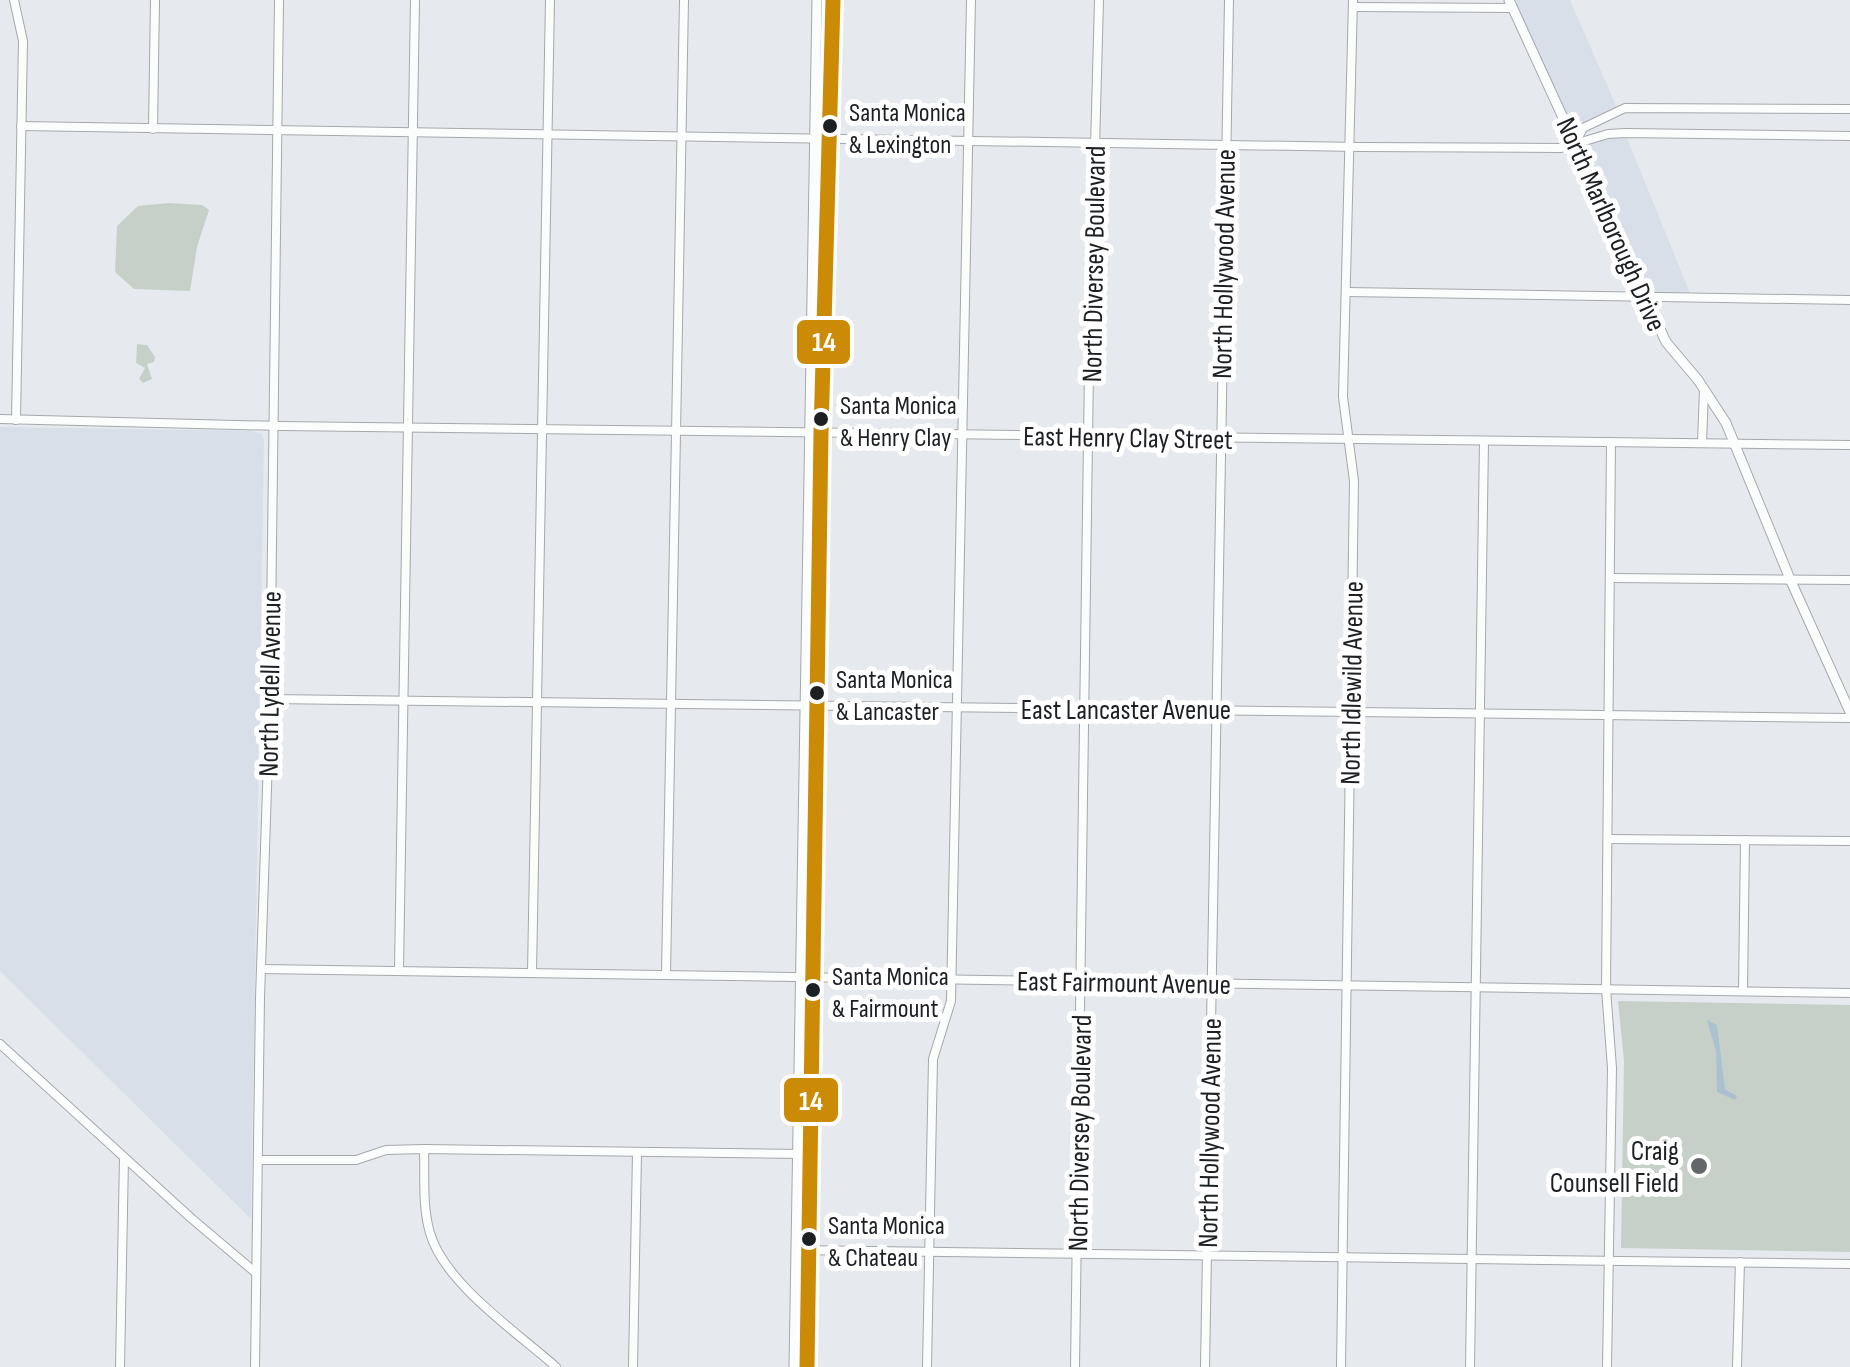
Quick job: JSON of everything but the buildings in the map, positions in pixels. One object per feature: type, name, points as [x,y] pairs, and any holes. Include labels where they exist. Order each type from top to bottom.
[{"type":"street","points":[[14,0],[23,41],[16,420]]},
{"type":"street","points":[[153,129],[154,0]]},
{"type":"street","name":"North Lydell Avenue","points":[[255,1367],[270,699],[279,0]]},
{"type":"street","points":[[399,970],[415,0]]},
{"type":"street","points":[[532,972],[550,0]]},
{"type":"street","points":[[666,974],[684,0]]},
{"type":"street","points":[[794,1367],[817,0]]},
{"type":"street","points":[[807,1367],[821,433],[833,0]]},
{"type":"street","points":[[927,1367],[933,1059],[948,1019],[952,980],[971,0]]},
{"type":"street","name":"North Diversey Boulevard","points":[[1075,1367],[1099,0]]},
{"type":"street","name":"North Hollywood Avenue","points":[[1205,1367],[1229,0]]},
{"type":"street","points":[[1353,3],[1511,4]]},
{"type":"street","name":"North Idlewild Avenue","points":[[1341,1367],[1354,481],[1343,397],[1353,3]]},
{"type":"street","name":"North Marlborough Drive","points":[[1511,4],[1666,342],[1726,423],[1850,715]]},
{"type":"street","points":[[1575,142],[1583,128],[1625,108],[1850,109]]},
{"type":"street","points":[[22,126],[1350,147],[1561,148],[1625,132],[1850,136]]},
{"type":"street","points":[[1346,292],[1850,300]]},
{"type":"street","points":[[1702,444],[1704,389]]},
{"type":"street","name":"East Henry Clay Street","points":[[0,419],[272,426],[1850,445]]},
{"type":"street","points":[[1470,1367],[1484,441]]},
{"type":"street","points":[[1607,1367],[1612,1068],[1606,988],[1611,442]]},
{"type":"street","points":[[1610,578],[1850,580]]},
{"type":"street","name":"East Lancaster Avenue","points":[[270,699],[1850,715]]},
{"type":"street","points":[[1608,839],[1850,841]]},
{"type":"street","points":[[1743,990],[1746,840]]},
{"type":"street","name":"East Fairmount Avenue","points":[[261,969],[1850,993]]},
{"type":"street","points":[[0,1044],[256,1273]]},
{"type":"street","points":[[260,1160],[356,1160],[386,1150],[424,1148],[811,1154]]},
{"type":"street","points":[[424,1148],[425,1207],[430,1235],[443,1261],[468,1289],[556,1367]]},
{"type":"street","points":[[633,1367],[637,1153]]},
{"type":"street","points":[[120,1367],[124,1158]]},
{"type":"street","points":[[796,1250],[1850,1264]]},
{"type":"street","points":[[1738,1367],[1740,1262]]},
{"type":"shaded area","points":[[1510,0],[1570,0],[1618,110],[1583,128],[1576,142],[1625,133],[1692,298],[1643,296]]},
{"type":"shaded area","points":[[202,205],[209,210],[197,247],[190,291],[134,289],[115,272],[117,226],[138,206]]},
{"type":"shaded area","points":[[137,344],[147,345],[155,357],[154,362],[147,364],[152,379],[143,383],[139,379],[145,368],[136,363]]},
{"type":"shaded area","points":[[0,427],[250,431],[262,434],[264,440],[251,1219],[0,971]]},
{"type":"shaded area","points":[[1618,1001],[1850,1005],[1850,1252],[1621,1248],[1624,1061]]},
{"type":"water","points":[[1707,1020],[1717,1025],[1725,1089],[1737,1096],[1735,1100],[1717,1092],[1716,1051]]},
{"type":"transit line","name":"14","points":[[807,1367],[821,433],[833,0]]},
{"type":"place","name":"Santa Monica & Lexington","points":[[830,126]]},
{"type":"place","name":"Santa Monica & Henry Clay","points":[[821,419]]},
{"type":"place","name":"Santa Monica & Lancaster","points":[[817,693]]},
{"type":"place","name":"Santa Monica & Fairmount","points":[[813,990]]},
{"type":"place","name":"Craig Counsell Field","points":[[1699,1166]]},
{"type":"place","name":"Santa Monica & Chateau","points":[[809,1239]]}]
